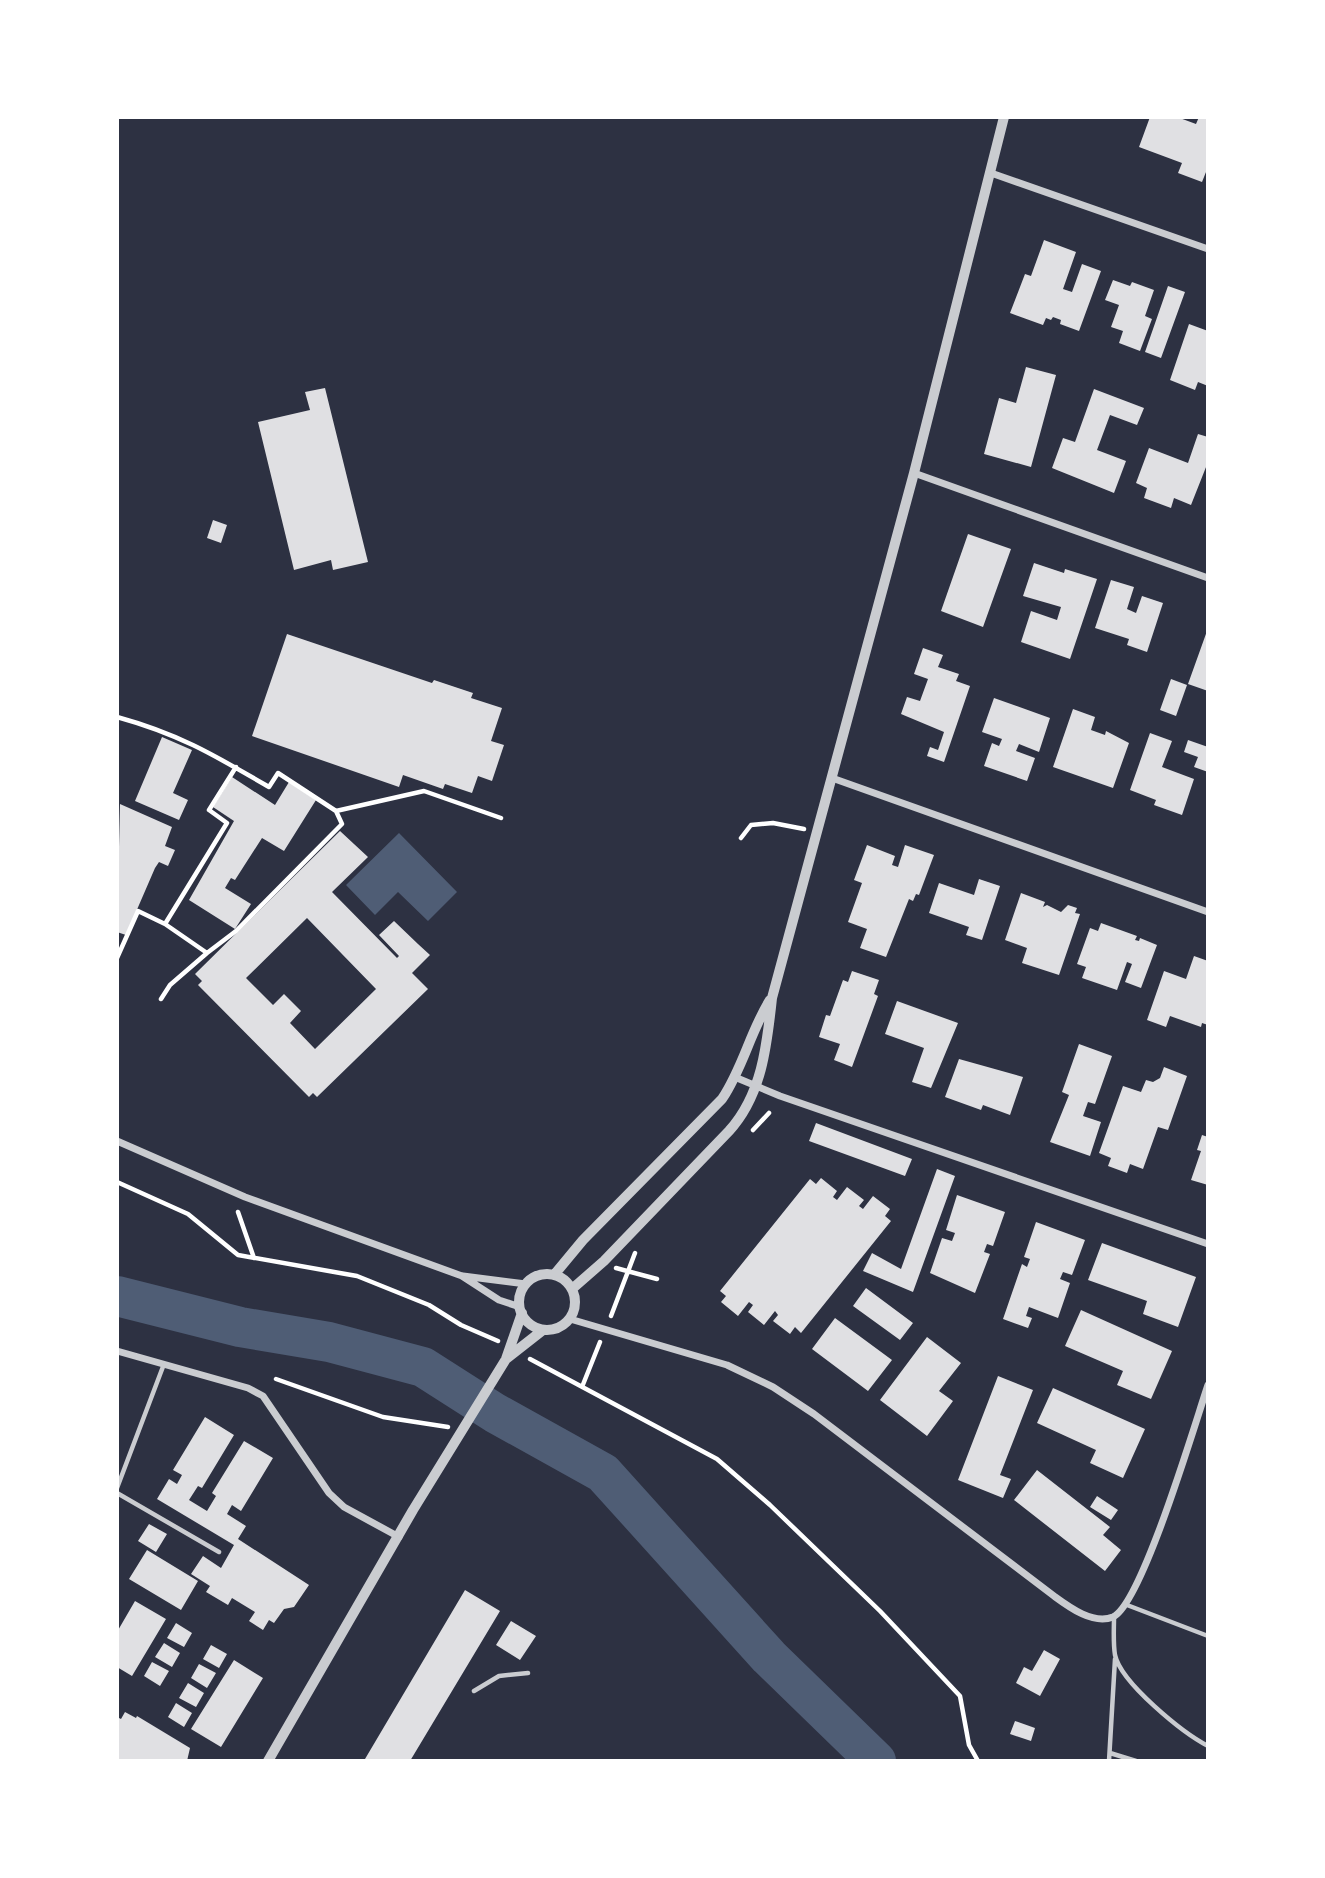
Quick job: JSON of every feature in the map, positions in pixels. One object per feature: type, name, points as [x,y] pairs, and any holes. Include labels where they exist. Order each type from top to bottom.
[{"type":"street","points":[[572,1289],[604,1261],[740,1119],[756,1087],[767,1039],[772,998],[914,472],[1004,117]]},
{"type":"street","points":[[990,173],[1208,250]]},
{"type":"street","points":[[914,472],[1208,578]]},
{"type":"street","points":[[832,778],[1208,912]]},
{"type":"street","points":[[554,1275],[583,1240],[722,1100],[737,1078],[758,1023],[772,998]]},
{"type":"street","points":[[737,1078],[806,1105],[1208,1244]]},
{"type":"street","points":[[117,1140],[245,1197],[462,1276],[526,1284]]},
{"type":"street","points":[[268,1761],[506,1359],[521,1310],[522,1291],[526,1284],[538,1276],[554,1275],[572,1289],[575,1299],[570,1319],[553,1330],[543,1330],[527,1321],[521,1310],[499,1300],[462,1276]]},
{"type":"street","points":[[570,1319],[727,1365],[774,1387],[814,1414],[1054,1597],[1091,1616],[1114,1616],[1127,1605],[1145,1568],[1208,1385]]},
{"type":"street","points":[[506,1359],[543,1330]]},
{"type":"street","points":[[117,1351],[248,1388],[262,1396],[329,1493],[344,1507],[399,1536]]},
{"type":"lane","points":[[117,1488],[165,1363]]},
{"type":"lane","points":[[117,1493],[219,1552]]},
{"type":"lane","points":[[1127,1605],[1208,1636]]},
{"type":"lane","points":[[1109,1761],[1115,1658],[1114,1616]]},
{"type":"lane","points":[[1115,1658],[1138,1689],[1185,1735],[1208,1746]]},
{"type":"lane","points":[[474,1691],[499,1676],[528,1673]]},
{"type":"lane","points":[[1109,1753],[1136,1761]]},
{"type":"path","points":[[117,717],[166,731],[269,787],[278,773],[336,811],[342,824],[236,931],[170,985],[161,999]]},
{"type":"path","points":[[165,924],[228,823],[209,810],[236,767]]},
{"type":"path","points":[[336,811],[425,791],[501,818]]},
{"type":"path","points":[[741,838],[751,825],[773,823],[815,832]]},
{"type":"path","points":[[118,956],[138,911],[165,924],[206,953]]},
{"type":"path","points":[[750,1133],[769,1113]]},
{"type":"path","points":[[117,1182],[188,1214],[238,1255],[357,1276],[429,1305],[468,1328],[499,1341]]},
{"type":"path","points":[[238,1212],[254,1258]]},
{"type":"path","points":[[611,1317],[636,1251]]},
{"type":"path","points":[[611,1267],[657,1279]]},
{"type":"path","points":[[582,1387],[600,1341]]},
{"type":"path","points":[[526,1357],[716,1460],[770,1505],[880,1611],[960,1696],[970,1745],[978,1761]]},
{"type":"path","points":[[276,1379],[383,1417],[449,1427]]},
{"type":"water","points":[[399,833],[457,892],[428,921],[398,892],[375,915],[346,885]]},
{"type":"building","points":[[1150,117],[1177,117],[1196,124],[1199,117],[1208,117],[1208,167],[1202,182],[1178,173],[1182,163],[1139,147]]},
{"type":"building","points":[[1044,240],[1076,252],[1063,289],[1072,292],[1082,264],[1101,271],[1079,331],[1060,324],[1061,320],[1053,317],[1051,320],[1046,318],[1043,325],[1010,313],[1025,274],[1031,276]]},
{"type":"building","points":[[1113,280],[1130,286],[1132,282],[1154,290],[1145,316],[1152,319],[1140,351],[1119,343],[1123,331],[1111,327],[1119,305],[1105,300]]},
{"type":"building","points":[[1168,286],[1185,292],[1161,358],[1145,352]]},
{"type":"building","points":[[1189,324],[1208,331],[1208,386],[1198,382],[1195,390],[1170,380]]},
{"type":"building","points":[[1026,367],[1056,375],[1031,467],[984,454],[999,398],[1016,403]]},
{"type":"building","points":[[325,388],[368,562],[333,570],[331,560],[294,570],[258,422],[310,410],[305,392]]},
{"type":"building","points":[[1094,389],[1144,408],[1137,425],[1110,415],[1097,450],[1126,461],[1114,493],[1052,468],[1063,438],[1075,442]]},
{"type":"building","points":[[1198,434],[1208,437],[1208,462],[1191,505],[1174,498],[1171,508],[1144,498],[1147,488],[1136,483],[1149,448],[1188,463]]},
{"type":"building","points":[[213,520],[227,525],[221,543],[207,538]]},
{"type":"building","points":[[968,534],[1011,549],[983,627],[941,611]]},
{"type":"building","points":[[1034,563],[1064,573],[1065,569],[1097,579],[1070,659],[1021,642],[1031,611],[1057,620],[1061,607],[1023,596]]},
{"type":"building","points":[[1111,580],[1134,587],[1127,609],[1136,613],[1142,596],[1163,603],[1147,652],[1127,645],[1129,639],[1095,628]]},
{"type":"building","points":[[1208,631],[1208,691],[1188,684]]},
{"type":"building","points":[[287,634],[432,683],[434,680],[473,693],[471,698],[502,708],[491,741],[504,745],[492,781],[478,776],[472,793],[445,784],[443,789],[403,775],[399,787],[252,736]]},
{"type":"building","points":[[923,648],[943,655],[938,667],[959,674],[956,681],[970,686],[944,762],[927,756],[930,747],[938,750],[944,732],[901,714],[907,697],[920,701],[928,679],[914,674]]},
{"type":"building","points":[[1171,679],[1187,685],[1176,716],[1160,710]]},
{"type":"building","points":[[994,698],[1050,718],[1039,752],[1019,744],[1016,751],[1035,758],[1027,781],[984,766],[992,743],[999,746],[1002,739],[982,732]]},
{"type":"building","points":[[1073,709],[1095,717],[1091,730],[1105,735],[1106,731],[1129,743],[1113,788],[1053,767]]},
{"type":"building","points":[[1150,733],[1172,741],[1162,767],[1194,779],[1182,815],[1154,805],[1156,800],[1130,790]]},
{"type":"building","points":[[162,737],[192,750],[173,793],[188,800],[179,820],[135,801]]},
{"type":"building","points":[[1188,740],[1208,747],[1208,772],[1194,767],[1198,757],[1184,752]]},
{"type":"building","points":[[232,777],[275,805],[289,782],[316,800],[284,851],[262,838],[235,880],[231,878],[225,888],[251,904],[235,929],[189,900],[234,821],[213,807]]},
{"type":"building","points":[[120,804],[172,827],[165,846],[175,850],[168,866],[159,862],[155,868],[126,935],[117,932]]},
{"type":"building","points":[[340,831],[368,857],[332,892],[397,958],[399,956],[379,935],[394,921],[430,955],[412,973],[428,989],[317,1097],[313,1093],[309,1097],[198,985],[202,981],[195,974]],"holes":[[[307,918],[376,989],[315,1049],[290,1023],[301,1011],[284,994],[273,1005],[246,978]]]},
{"type":"building","points":[[867,845],[895,856],[892,865],[898,867],[905,845],[934,855],[919,895],[916,894],[913,901],[909,899],[886,957],[860,948],[867,929],[848,922],[862,883],[854,880]]},
{"type":"building","points":[[979,879],[1000,886],[982,940],[966,935],[969,927],[929,913],[939,883],[974,895]]},
{"type":"building","points":[[1021,893],[1045,902],[1043,907],[1047,905],[1061,912],[1068,905],[1077,908],[1075,913],[1080,914],[1059,975],[1022,963],[1027,948],[1005,940]]},
{"type":"building","points":[[1101,923],[1137,936],[1135,940],[1139,941],[1140,938],[1157,945],[1141,988],[1125,982],[1132,964],[1127,962],[1117,990],[1082,978],[1086,967],[1077,964],[1090,928],[1098,931]]},
{"type":"building","points":[[1194,956],[1208,961],[1208,1025],[1202,1023],[1201,1027],[1170,1016],[1166,1027],[1147,1020],[1164,971],[1186,979]]},
{"type":"building","points":[[852,971],[879,980],[874,994],[878,996],[852,1067],[834,1060],[840,1044],[819,1037],[843,980],[848,982]]},
{"type":"building","points":[[897,1001],[958,1023],[931,1088],[912,1082],[924,1048],[885,1034]]},
{"type":"building","points":[[1079,1044],[1112,1056],[1095,1104],[1088,1102],[1083,1116],[1101,1122],[1090,1156],[1050,1142],[1069,1095],[1062,1092]]},
{"type":"building","points":[[959,1059],[1023,1077],[1010,1115],[983,1105],[981,1110],[945,1097]]},
{"type":"building","points":[[1164,1067],[1187,1076],[1168,1130],[1158,1127],[1143,1169],[1130,1164],[1127,1173],[1108,1166],[1111,1158],[1099,1153],[1123,1086],[1141,1092],[1146,1080],[1153,1082],[1160,1078]]},
{"type":"building","points":[[816,1123],[912,1159],[905,1176],[809,1141]]},
{"type":"building","points":[[1202,1135],[1208,1137],[1208,1185],[1191,1180],[1201,1151],[1197,1150]]},
{"type":"building","points":[[937,1169],[955,1176],[913,1292],[863,1271],[872,1253],[901,1269]]},
{"type":"building","points":[[821,1178],[837,1191],[833,1197],[837,1200],[847,1187],[864,1200],[859,1206],[863,1209],[873,1196],[890,1209],[885,1216],[891,1221],[801,1333],[795,1327],[790,1334],[773,1321],[778,1315],[775,1311],[764,1325],[748,1312],[753,1305],[749,1302],[738,1316],[721,1302],[726,1296],[720,1291],[810,1179],[816,1184]]},
{"type":"building","points":[[957,1195],[1005,1212],[993,1246],[987,1244],[984,1252],[990,1254],[975,1293],[930,1273],[942,1238],[952,1241],[955,1233],[946,1230]]},
{"type":"building","points":[[1036,1222],[1085,1240],[1072,1275],[1063,1272],[1060,1279],[1070,1283],[1058,1318],[1029,1307],[1026,1316],[1032,1318],[1028,1328],[1003,1319],[1022,1264],[1027,1267],[1030,1259],[1024,1257]]},
{"type":"building","points":[[1102,1243],[1196,1277],[1178,1327],[1143,1314],[1147,1301],[1088,1280]]},
{"type":"building","points":[[866,1288],[913,1323],[900,1340],[853,1306]]},
{"type":"building","points":[[1081,1310],[1172,1351],[1151,1399],[1117,1385],[1123,1371],[1065,1346]]},
{"type":"building","points":[[835,1318],[892,1360],[868,1391],[812,1349]]},
{"type":"building","points":[[927,1337],[961,1363],[939,1391],[953,1401],[927,1436],[880,1400]]},
{"type":"building","points":[[998,1376],[1033,1390],[1000,1475],[1011,1479],[1003,1498],[958,1480]]},
{"type":"building","points":[[1053,1388],[1145,1429],[1123,1478],[1090,1463],[1096,1450],[1037,1423]]},
{"type":"building","points":[[205,1417],[234,1435],[202,1488],[198,1486],[189,1500],[207,1511],[216,1496],[212,1493],[244,1441],[273,1458],[241,1511],[232,1505],[227,1514],[246,1526],[238,1539],[309,1585],[294,1607],[284,1609],[274,1623],[269,1620],[263,1630],[249,1621],[255,1612],[232,1598],[228,1605],[206,1592],[210,1586],[191,1574],[203,1556],[221,1568],[234,1545],[157,1499],[169,1479],[177,1484],[182,1475],[173,1470]]},
{"type":"building","points":[[1037,1470],[1110,1527],[1103,1535],[1121,1550],[1105,1571],[1014,1500]]},
{"type":"building","points":[[1097,1496],[1118,1510],[1111,1520],[1090,1507]]},
{"type":"building","points":[[149,1524],[167,1534],[156,1552],[138,1541]]},
{"type":"building","points":[[147,1550],[198,1581],[181,1610],[129,1579]]},
{"type":"building","points":[[465,1590],[500,1611],[410,1761],[368,1761],[365,1759]]},
{"type":"building","points":[[135,1601],[166,1619],[132,1676],[117,1667],[117,1632]]},
{"type":"building","points":[[511,1621],[536,1636],[520,1660],[496,1645]]},
{"type":"building","points":[[176,1623],[192,1633],[184,1647],[167,1638]]},
{"type":"building","points":[[164,1643],[180,1653],[172,1667],[155,1657]]},
{"type":"building","points":[[211,1645],[227,1654],[219,1668],[203,1659]]},
{"type":"building","points":[[1044,1650],[1060,1659],[1040,1696],[1016,1683],[1024,1667],[1032,1671]]},
{"type":"building","points":[[234,1660],[263,1678],[221,1747],[191,1729]]},
{"type":"building","points":[[152,1662],[169,1671],[160,1686],[144,1676]]},
{"type":"building","points":[[199,1664],[216,1673],[207,1688],[191,1678]]},
{"type":"building","points":[[188,1683],[204,1693],[196,1707],[179,1698]]},
{"type":"building","points":[[176,1703],[192,1713],[184,1727],[168,1717]]},
{"type":"building","points":[[125,1712],[136,1718],[137,1716],[190,1748],[187,1761],[117,1761],[117,1717],[121,1719]]},
{"type":"building","points":[[1015,1721],[1035,1728],[1031,1741],[1010,1734]]},
{"type":"waterway","points":[[117,1296],[240,1327],[329,1342],[423,1367],[495,1413],[603,1473],[769,1657],[876,1761]]}]
